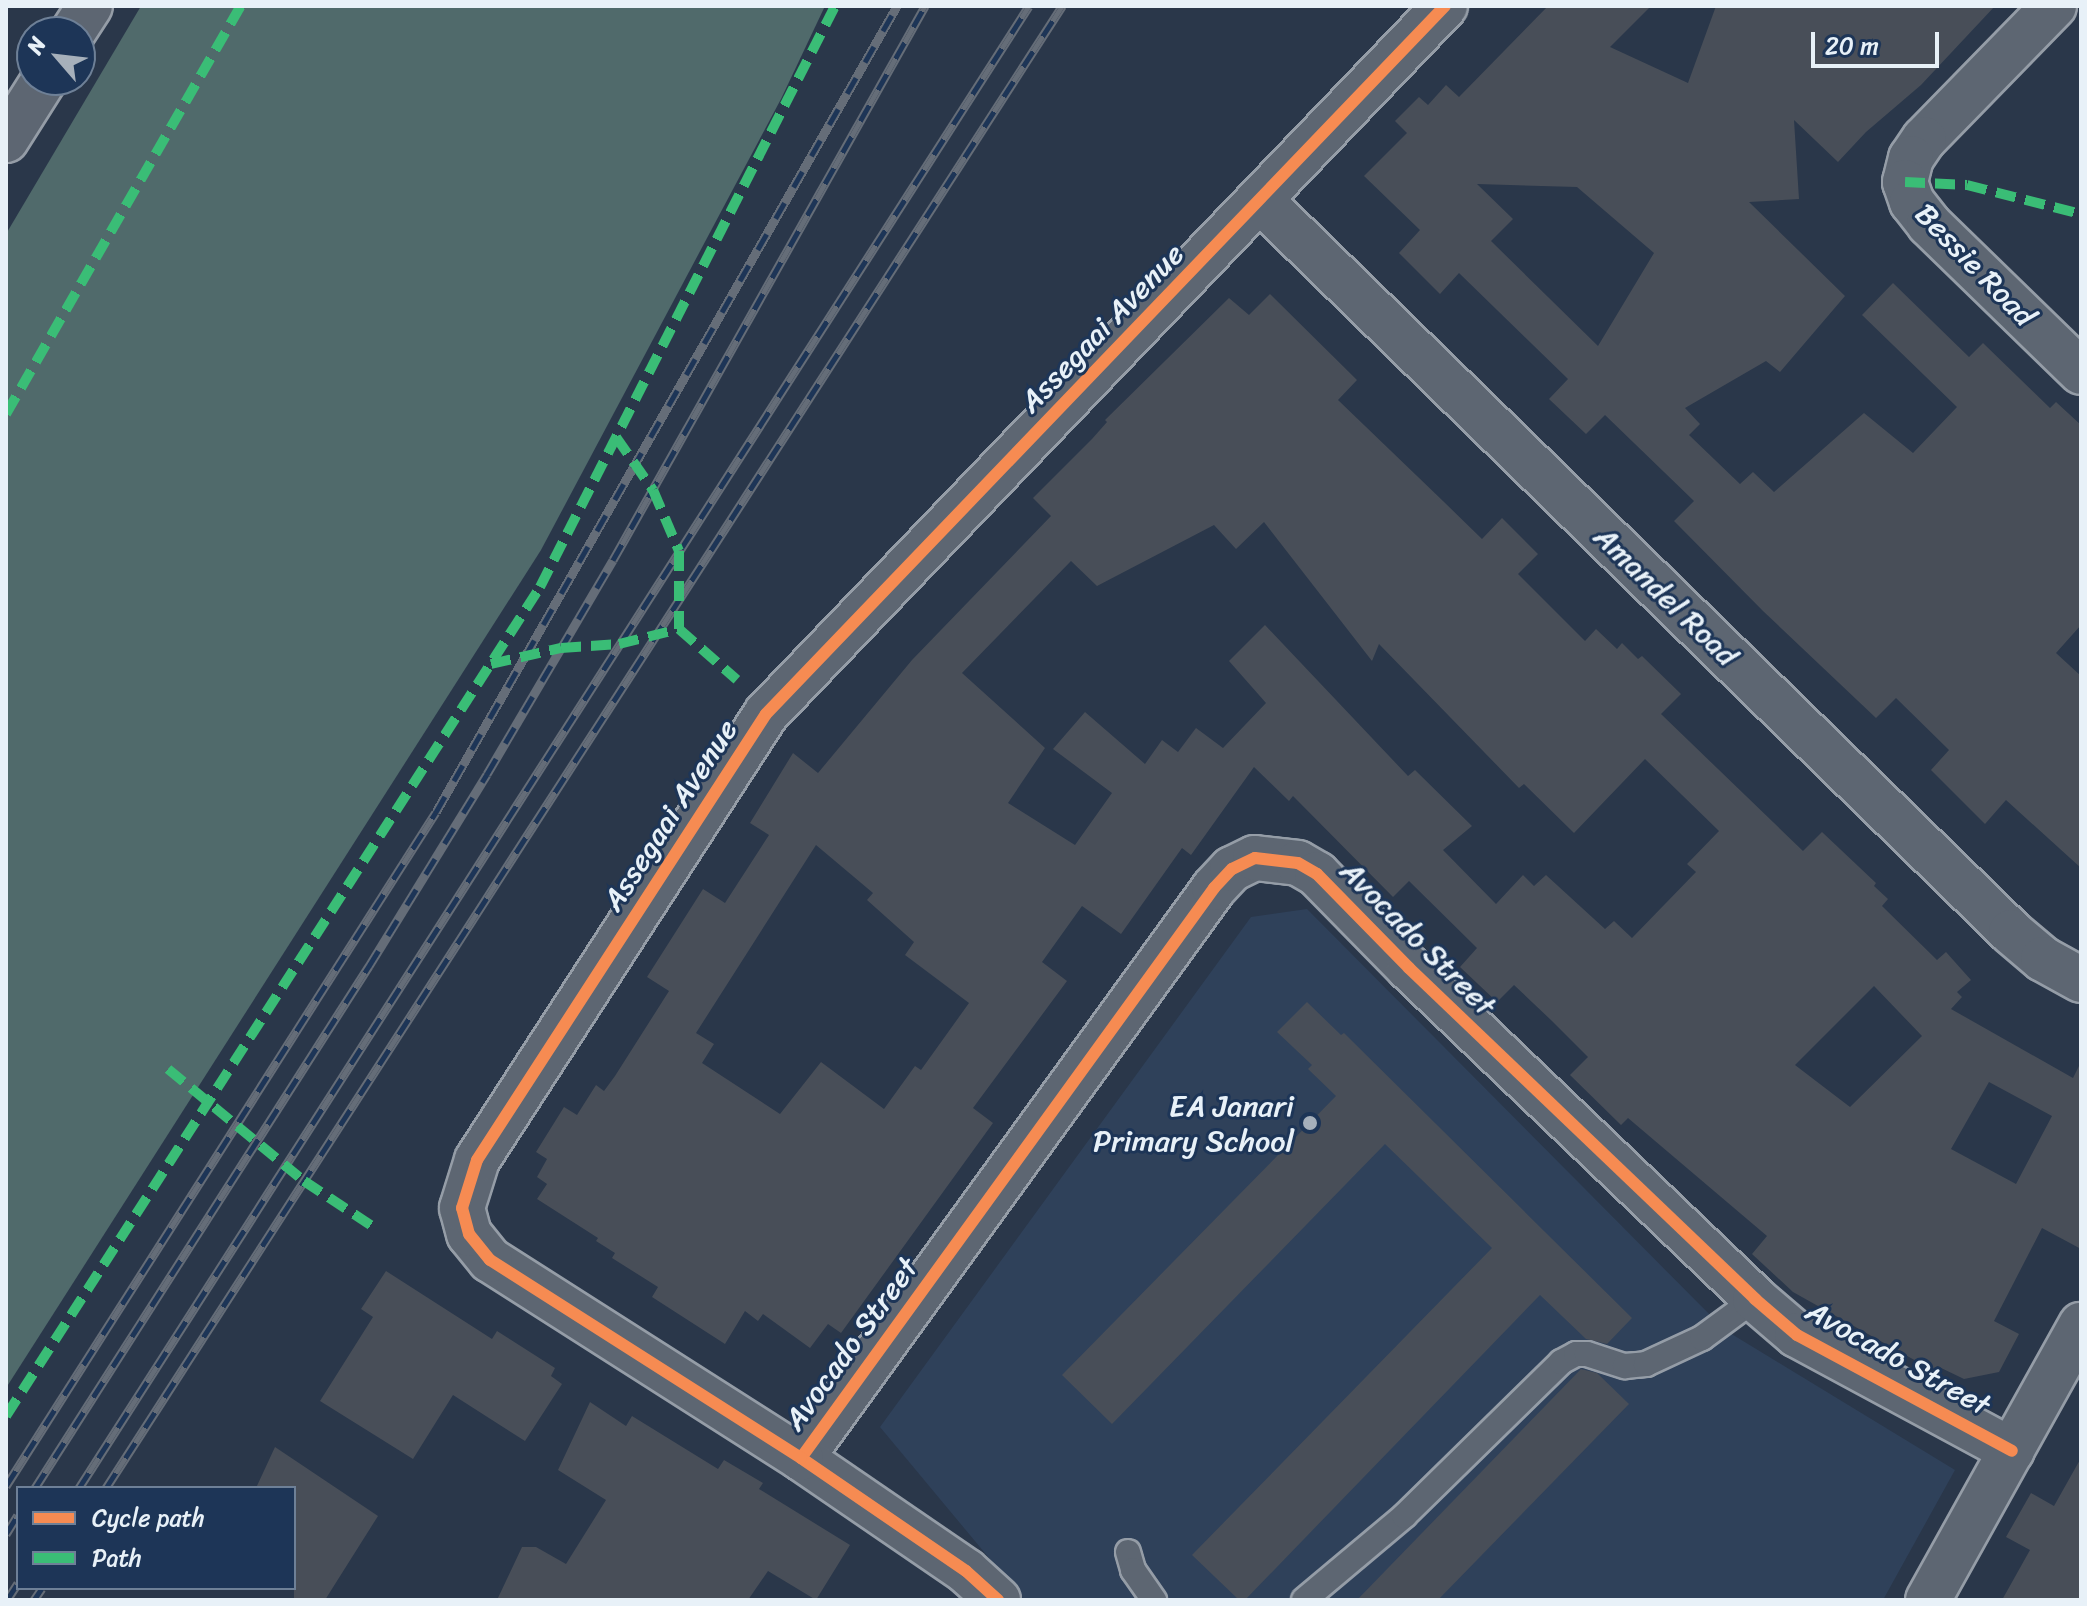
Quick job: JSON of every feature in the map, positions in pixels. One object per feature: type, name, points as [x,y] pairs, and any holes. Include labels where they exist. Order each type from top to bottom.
[{"type":"street","name":"Assegaai Avenue","points":[[998,1600],[966,1571],[801,1458],[490,1260],[469,1234],[462,1208],[477,1160],[766,714],[1445,6]]},
{"type":"street","name":"Bessie Road","points":[[2054,6],[1924,139],[1911,158],[1905,182],[1912,202],[1929,224],[2081,372]]},
{"type":"street","points":[[6,140],[34,96]]},
{"type":"street","name":"Amandel Road","points":[[1261,201],[2011,932],[2043,959],[2081,980]]},
{"type":"street","name":"Avocado Street","points":[[801,1458],[1214,888],[1232,869],[1255,858],[1298,863],[1317,874],[1409,968],[1755,1299],[1797,1335],[2012,1451]]},
{"type":"street","points":[[1928,1600],[2081,1325]]},
{"type":"lane","points":[[1304,1600],[1404,1516],[1561,1362],[1576,1354],[1587,1354],[1625,1366],[1646,1364],[1702,1338],[1755,1299]]},
{"type":"lane","points":[[1128,1552],[1133,1570],[1154,1600]]},
{"type":"shaded area","name":"EA Janari Primary School","points":[[1307,909],[1725,1330],[1955,1470],[1883,1600],[1024,1600],[880,1427],[1251,917]]},
{"type":"green space","points":[[141,6],[825,6],[781,99],[541,550],[6,1388],[6,234],[88,96],[96,96],[96,82]]},
{"type":"building","points":[[1548,6],[1651,6],[1610,47],[1688,83],[1716,6],[1995,6],[1921,85],[1866,132],[1838,162],[1794,120],[1799,199],[1749,202],[1845,296],[1780,372],[1766,361],[1685,408],[1700,424],[1689,435],[1740,484],[1753,472],[1774,492],[1864,413],[1913,453],[1957,407],[1862,315],[1893,283],[1969,357],[1983,343],[2050,408],[2056,402],[2081,425],[2081,625],[2056,653],[2081,676],[2081,868],[2006,800],[1985,824],[1931,770],[1949,750],[1896,698],[1876,718],[1674,521],[1694,501],[1605,415],[1586,434],[1549,399],[1568,379],[1459,273],[1440,294],[1399,253],[1420,230],[1364,176],[1407,133],[1395,121],[1419,97],[1428,105],[1446,85],[1459,97]],"holes":[[[1477,184],[1577,187],[1654,253],[1598,346],[1491,241],[1513,219]]]},
{"type":"building","points":[[1270,294],[1357,380],[1338,400],[1482,539],[1502,518],[1538,554],[1518,574],[1585,641],[1596,629],[1617,649],[1622,643],[1638,659],[1642,656],[1681,694],[1661,714],[1803,851],[1822,832],[1876,883],[1874,886],[1888,899],[1882,906],[1937,960],[1946,952],[1971,980],[1957,992],[1962,997],[1951,1009],[2073,1078],[2081,1062],[2081,1249],[2042,1228],[1994,1321],[2019,1334],[1999,1372],[1964,1379],[1937,1366],[1934,1371],[1793,1292],[1752,1254],[1767,1236],[1628,1118],[1621,1125],[1570,1075],[1588,1057],[1552,1021],[1514,985],[1497,1002],[1460,967],[1477,948],[1409,881],[1393,897],[1293,796],[1289,801],[1254,767],[1191,855],[1182,848],[1121,934],[1082,906],[1042,962],[1067,981],[973,1108],[993,1123],[841,1333],[828,1324],[810,1348],[763,1314],[758,1321],[745,1311],[725,1344],[652,1297],[658,1287],[612,1258],[615,1253],[596,1241],[598,1238],[537,1199],[547,1184],[537,1177],[547,1159],[536,1152],[564,1107],[577,1115],[596,1085],[604,1091],[615,1076],[669,991],[647,977],[703,889],[725,903],[769,835],[750,823],[793,753],[818,773],[912,660],[1051,516],[1033,498],[1092,439],[1107,422],[1105,420],[1229,298],[1249,315]],"holes":[[[1264,522],[1372,661],[1379,644],[1519,788],[1524,784],[1574,833],[1645,759],[1719,831],[1687,864],[1696,872],[1632,938],[1614,921],[1605,929],[1546,875],[1534,886],[1523,875],[1496,904],[1443,850],[1472,826],[1415,770],[1408,776],[1265,625],[1229,661],[1266,703],[1223,748],[1196,728],[1178,752],[1162,740],[1145,764],[1085,712],[1053,749],[1112,793],[1075,845],[1008,803],[1045,748],[962,673],[1071,561],[1097,586],[1214,525],[1236,549]],[[816,845],[873,893],[867,900],[914,942],[905,955],[969,1003],[921,1070],[915,1066],[884,1109],[821,1062],[780,1114],[702,1063],[714,1044],[696,1033]],[[1874,986],[1922,1036],[1850,1107],[1795,1065]],[[1989,1082],[2052,1116],[2016,1184],[1951,1149]]]},
{"type":"building","points":[[1307,1002],[1341,1035],[1344,1033],[1632,1318],[1607,1344],[1586,1339],[1540,1295],[1245,1600],[1239,1600],[1192,1555],[1492,1248],[1385,1144],[1112,1424],[1062,1375],[1336,1096],[1308,1069],[1312,1065],[1277,1032]]},
{"type":"building","points":[[386,1271],[492,1339],[497,1331],[555,1368],[551,1376],[562,1384],[525,1441],[453,1395],[413,1459],[320,1401],[373,1317],[361,1309]]},
{"type":"building","points":[[1581,1369],[1597,1373],[1629,1404],[1438,1600],[1357,1600]]},
{"type":"building","points":[[590,1402],[626,1426],[632,1416],[718,1469],[724,1460],[763,1483],[759,1489],[850,1545],[816,1600],[768,1571],[748,1600],[497,1600],[522,1547],[536,1547],[566,1564],[606,1500],[558,1470]]},
{"type":"building","points":[[275,1447],[378,1516],[325,1600],[294,1600],[296,1486],[257,1486]]},
{"type":"building","points":[[2081,1458],[2081,1600],[2002,1600],[2030,1550],[2006,1537],[2031,1493],[2054,1506]]},
{"type":"railway","points":[[6,1486],[436,812],[897,6]]},
{"type":"railway","points":[[36,1486],[369,966],[487,774],[613,560],[925,6]]},
{"type":"railway","points":[[80,1486],[1029,6]]},
{"type":"railway","points":[[107,1486],[1062,6]]},
{"type":"railway","points":[[6,1534],[16,1518]]},
{"type":"railway","points":[[7,1600],[16,1586]]},
{"type":"railway","points":[[34,1600],[41,1590]]},
{"type":"marked path","points":[[6,414],[241,6]]},
{"type":"marked path","points":[[6,1416],[540,587],[835,6]]},
{"type":"marked path","points":[[1905,182],[1967,185],[2081,214]]},
{"type":"marked path","points":[[616,437],[653,490],[679,551],[679,629]]},
{"type":"marked path","points":[[491,664],[561,648],[619,644],[679,629],[737,680]]},
{"type":"marked path","points":[[168,1069],[304,1181],[378,1230]]},
{"type":"cycle path","points":[[998,1600],[966,1571],[801,1458],[490,1260],[469,1234],[462,1208],[477,1160],[766,714],[1445,6]]},
{"type":"cycle path","points":[[801,1458],[1214,888],[1232,869],[1255,858],[1298,863],[1317,874],[1409,968],[1755,1299],[1797,1335],[2012,1451]]},
{"type":"place","name":"EA Janari Primary School","points":[[1310,1123]]}]
